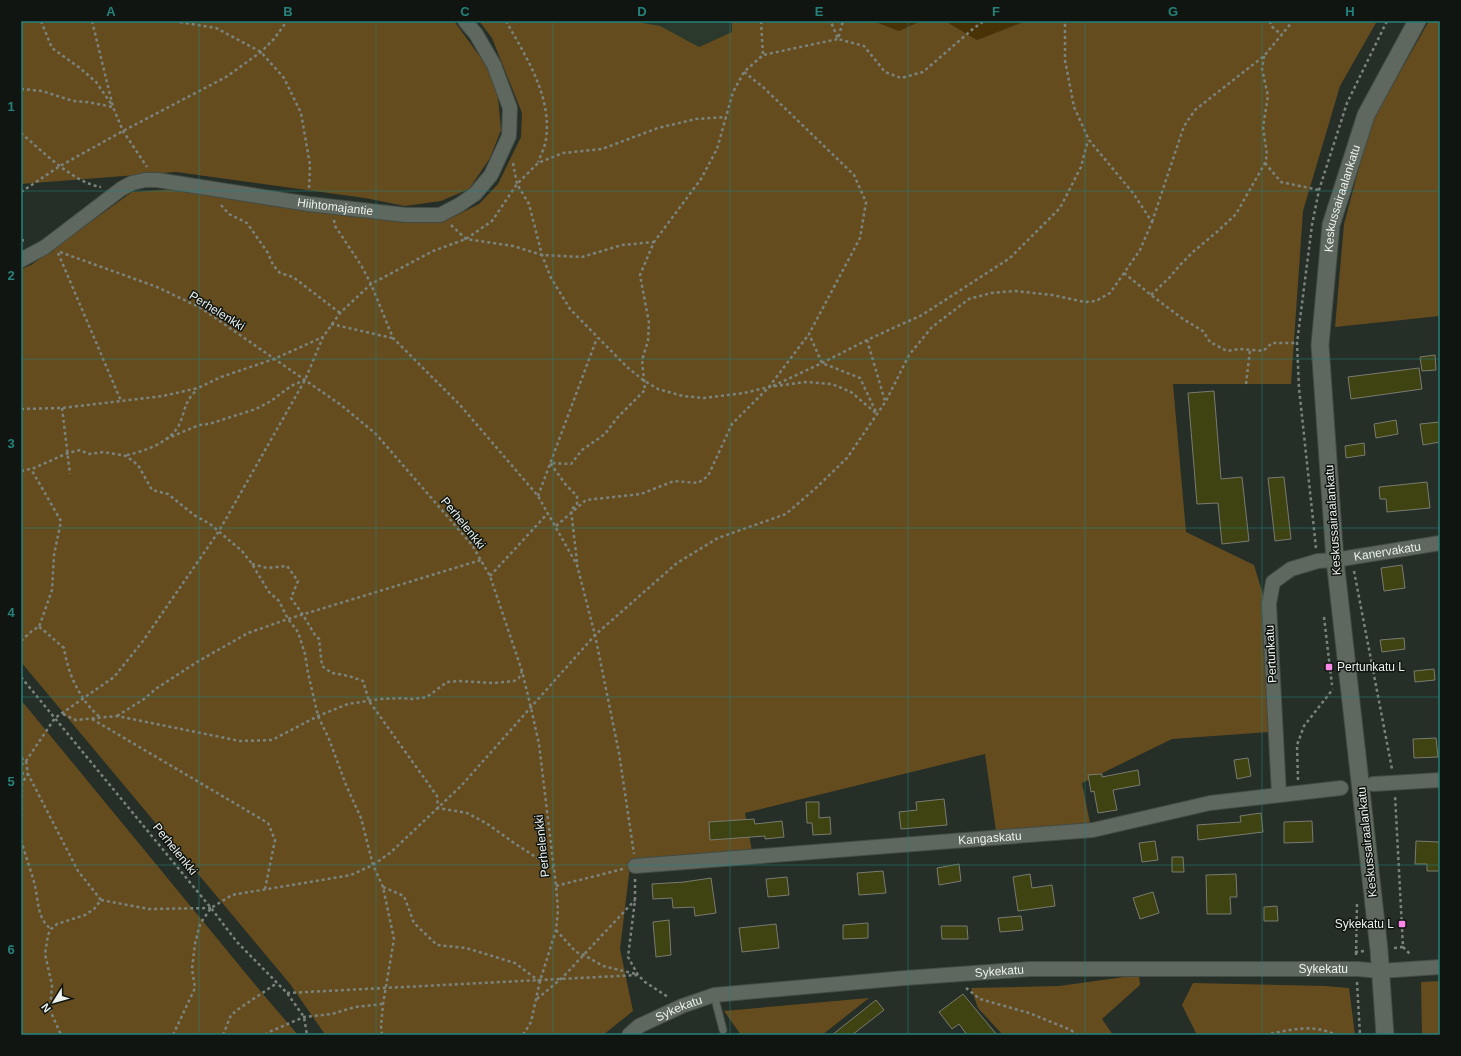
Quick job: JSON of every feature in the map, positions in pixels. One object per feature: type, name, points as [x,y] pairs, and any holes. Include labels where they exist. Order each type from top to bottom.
[{"type":"street","name":"Hiihtomajantie","points":[[21,260],[51,249],[121,189],[132,183],[145,180],[157,180],[309,204],[406,215],[440,214],[459,205],[475,194],[491,175],[509,136],[510,108],[494,65],[476,34],[465,21]]},
{"type":"street","name":"Keskussairaalankatu","points":[[1385,1035],[1379,950],[1335,560],[1320,345],[1330,225],[1366,115],[1417,21]]},
{"type":"street","name":"Kanervakatu","points":[[1335,560],[1440,543]]},
{"type":"street","name":"Pertunkatu","points":[[1279,794],[1269,604],[1273,582],[1290,569],[1318,561],[1335,560]]},
{"type":"street","points":[[1373,784],[1440,780]]},
{"type":"street","name":"Kangaskatu","points":[[635,866],[1093,830],[1210,802],[1341,788]]},
{"type":"street","name":"Sykekatu","points":[[629,1035],[639,1026],[682,1006],[714,995],[906,978],[1030,969],[1358,969],[1380,971],[1440,967]]},
{"type":"lane","points":[[714,995],[723,1030]]},
{"type":"path","points":[[41,21],[52,48],[80,68],[96,82],[113,107]]},
{"type":"path","points":[[92,21],[113,107],[123,131],[157,180]]},
{"type":"path","points":[[174,21],[216,28],[261,52],[284,78],[301,113],[310,165],[309,204]]},
{"type":"path","points":[[21,192],[60,166],[226,77],[261,52],[274,39],[287,21]]},
{"type":"path","points":[[506,21],[528,60],[543,97],[547,120],[546,140],[538,163]]},
{"type":"path","points":[[761,21],[763,55]]},
{"type":"path","points":[[827,21],[831,22],[838,39]]},
{"type":"path","points":[[838,39],[843,21]]},
{"type":"path","points":[[550,463],[571,464],[582,450],[604,434],[617,418],[645,390],[642,360],[648,341],[649,323],[640,275],[654,242],[701,179],[717,149],[733,92],[744,72],[763,55],[838,39],[864,46],[885,72],[901,78],[923,72],[984,21]]},
{"type":"path","points":[[1063,21],[1066,23],[1065,60],[1074,107],[1088,140],[1133,193],[1152,222]]},
{"type":"path","points":[[1270,21],[1271,26],[1282,35]]},
{"type":"path","points":[[173,1035],[195,988],[192,969],[195,944],[200,924],[211,908],[232,895],[351,875],[373,865],[390,853],[461,786],[595,635],[677,563],[718,538],[786,514],[847,458],[886,402],[909,355],[932,327],[970,299],[991,293],[1015,291],[1052,295],[1085,302],[1096,301],[1110,293],[1140,250],[1152,222],[1184,126],[1195,110],[1264,56],[1293,21]]},
{"type":"path","points":[[1151,296],[1194,251],[1236,214],[1265,163],[1267,155],[1263,127],[1268,96],[1262,70],[1264,56]]},
{"type":"path","points":[[556,526],[586,500],[641,494],[674,481],[698,483],[708,476],[732,424],[769,388],[809,334],[860,238],[866,202],[854,176],[763,87],[744,72]]},
{"type":"path","points":[[21,89],[42,91],[73,101],[113,107]]},
{"type":"path","points":[[21,765],[26,761],[56,718],[114,677],[143,641],[219,531],[305,380],[323,337],[331,324],[340,313],[371,284],[433,251],[466,238],[492,220],[517,184],[538,163],[563,153],[602,149],[658,128],[696,119],[726,118]]},
{"type":"path","points":[[21,133],[60,166],[90,185],[121,189]]},
{"type":"path","points":[[509,136],[517,184],[529,204],[542,255],[551,278],[570,309],[627,367],[643,380],[658,388],[683,396],[704,398],[744,393],[805,382],[832,384],[851,392],[877,414]]},
{"type":"path","points":[[769,388],[922,315],[1010,258],[1060,208],[1081,167],[1088,140]]},
{"type":"path","points":[[1265,163],[1281,182],[1319,190]]},
{"type":"path","points":[[220,204],[229,214],[247,223],[268,253],[273,265],[280,273],[293,276],[340,313]]},
{"type":"path","points":[[330,206],[335,226],[361,265],[371,284],[393,338],[460,405],[538,496],[577,565]]},
{"type":"path","points":[[440,214],[466,238],[513,246],[542,255],[582,257],[622,246],[654,242]]},
{"type":"path","name":"Perhelenkki","points":[[21,240],[51,249],[157,288],[201,308],[341,405],[376,434],[472,546],[481,560],[490,576],[522,671],[540,744],[556,886],[558,910],[556,930],[540,981],[531,1022],[523,1035]]},
{"type":"path","points":[[51,249],[121,401]]},
{"type":"path","points":[[1124,273],[1151,296],[1183,319],[1203,331],[1210,342],[1227,351],[1239,349],[1263,351],[1272,343],[1297,343]]},
{"type":"path","points":[[331,324],[393,338]]},
{"type":"path","points":[[809,334],[822,363],[860,378],[877,414]]},
{"type":"path","points":[[21,409],[62,408],[121,401],[162,396],[198,388],[221,377],[274,359],[323,337]]},
{"type":"path","points":[[538,496],[598,338]]},
{"type":"path","points":[[867,340],[886,402]]},
{"type":"path","points":[[1246,384],[1250,350]]},
{"type":"path","points":[[166,438],[199,425],[209,424],[256,409],[271,401],[291,386],[305,380]]},
{"type":"path","points":[[21,471],[31,469],[68,453],[80,450],[89,454],[104,452],[126,456],[138,453],[159,444],[179,425],[188,401],[198,388]]},
{"type":"path","points":[[62,408],[70,474]]},
{"type":"path","points":[[126,456],[138,465],[152,490],[168,494],[194,515],[210,524],[242,551],[252,564],[269,592],[279,601],[288,619],[298,632],[305,654],[318,716],[329,739],[346,786],[361,818],[373,865],[383,887],[394,939],[383,1004],[381,1026],[382,1035]]},
{"type":"path","points":[[550,463],[566,485],[577,496],[577,504],[571,510],[577,565],[595,635],[619,753],[635,866],[635,900],[628,957],[638,975],[645,982],[682,1006]]},
{"type":"path","points":[[21,641],[33,630],[39,627],[52,590],[54,555],[61,522],[31,469]]},
{"type":"path","points":[[490,576],[548,513]]},
{"type":"path","points":[[117,716],[197,662],[248,633],[288,619],[481,560]]},
{"type":"path","points":[[252,564],[267,568],[287,566],[298,582],[291,598],[303,615],[307,624],[312,628],[315,635],[319,639],[322,666],[332,673],[349,676],[363,681],[368,701],[437,796],[438,808]]},
{"type":"path","points":[[39,627],[64,648],[66,660],[76,687],[93,711],[101,718]]},
{"type":"path","points":[[62,714],[76,720],[117,716],[240,741],[272,740],[318,716],[348,704],[368,701],[427,697],[447,682],[458,681],[494,683],[514,681],[519,678],[522,671]]},
{"type":"path","name":"Perhelenkki","points":[[21,677],[211,908],[237,942],[287,993],[304,1017],[307,1035]]},
{"type":"path","points":[[1298,792],[1297,745],[1304,726],[1333,690]]},
{"type":"path","points":[[92,719],[268,822],[275,840],[265,889]]},
{"type":"path","points":[[21,758],[26,761]]},
{"type":"path","points":[[26,761],[28,774],[78,871],[101,900],[149,908],[211,908]]},
{"type":"path","points":[[21,773],[28,774]]},
{"type":"path","points":[[21,835],[22,783],[28,774]]},
{"type":"path","points":[[438,808],[467,813],[554,868]]},
{"type":"path","points":[[21,840],[34,882],[38,908],[43,921],[51,929]]},
{"type":"path","points":[[556,886],[635,866]]},
{"type":"path","points":[[383,887],[404,896],[414,923],[437,945],[466,948],[515,963],[540,981]]},
{"type":"path","points":[[61,1035],[50,1010],[52,985],[45,954],[48,935],[51,929],[57,924],[85,915],[94,909],[101,900]]},
{"type":"path","points":[[537,999],[560,980],[635,900]]},
{"type":"path","points":[[556,930],[576,952],[603,966],[638,975]]},
{"type":"path","points":[[287,993],[638,975]]},
{"type":"path","points":[[223,1035],[231,1015],[277,983]]},
{"type":"path","points":[[1352,983],[1358,984]]},
{"type":"path","points":[[965,988],[980,999],[1029,1013],[1071,1030],[1077,1035]]},
{"type":"path","points":[[265,1035],[304,1017],[332,1014],[355,1007],[383,1004]]},
{"type":"path","points":[[1265,1035],[1285,1033],[1291,1030],[1305,1028],[1323,1029],[1336,1035]]},
{"type":"path","points":[[1290,1035],[1291,1030]]},
{"type":"shaded area","points":[[21,21],[454,21],[481,58],[497,86],[501,130],[490,158],[469,189],[441,201],[405,206],[365,198],[176,172],[21,184]]},
{"type":"shaded area","points":[[479,21],[632,21],[660,26],[699,47],[732,32],[732,21],[873,21],[899,31],[921,21],[945,21],[977,40],[1026,21],[1377,21],[1340,86],[1303,211],[1291,384],[1173,384],[1186,532],[1254,565],[1264,598],[1269,732],[1172,739],[1082,783],[1090,823],[996,831],[985,754],[745,813],[752,851],[630,866],[620,949],[633,1011],[603,1035],[324,1035],[290,984],[21,662],[21,269],[31,265],[132,192],[176,189],[407,223],[441,223],[479,204],[498,184],[521,137],[522,113],[492,38]]},
{"type":"shaded area","points":[[632,21],[732,21],[732,32],[699,47],[654,25]]},
{"type":"shaded area","points":[[873,21],[921,21],[899,31]]},
{"type":"shaded area","points":[[945,21],[1026,21],[977,40]]},
{"type":"shaded area","points":[[1429,21],[1440,21],[1440,316],[1335,327],[1344,224],[1371,123]]},
{"type":"shaded area","points":[[21,700],[262,993],[298,1035],[21,1035]]},
{"type":"shaded area","points":[[1139,975],[1140,985],[1102,1019],[1113,1035],[1003,1035],[978,1008],[971,988],[1059,986]]},
{"type":"shaded area","points":[[1440,981],[1440,1035],[1422,1035],[1421,982]]},
{"type":"shaded area","points":[[1193,983],[1325,986],[1349,988],[1355,1035],[1197,1035],[1182,1005]]},
{"type":"shaded area","points":[[869,998],[822,1035],[741,1035],[724,1011]]},
{"type":"building","points":[[1435,355],[1436,370],[1422,371],[1420,357]]},
{"type":"building","points":[[1419,368],[1422,389],[1351,399],[1348,377]]},
{"type":"building","points":[[1214,391],[1221,479],[1242,477],[1249,541],[1222,544],[1218,503],[1197,504],[1188,393]]},
{"type":"building","points":[[1396,420],[1398,434],[1376,438],[1374,424]]},
{"type":"building","points":[[1440,422],[1440,442],[1423,445],[1420,424]]},
{"type":"building","points":[[1364,443],[1365,455],[1346,458],[1345,446]]},
{"type":"building","points":[[1284,477],[1291,539],[1275,541],[1268,478]]},
{"type":"building","points":[[1427,482],[1430,508],[1387,512],[1386,499],[1380,499],[1379,487]]},
{"type":"building","points":[[1402,565],[1405,588],[1384,591],[1381,568]]},
{"type":"building","points":[[1404,638],[1405,649],[1382,652],[1380,640]]},
{"type":"building","points":[[1434,669],[1435,680],[1415,682],[1414,671]]},
{"type":"building","points":[[1436,738],[1438,757],[1414,758],[1413,739]]},
{"type":"building","points":[[1248,758],[1251,776],[1237,779],[1234,760]]},
{"type":"building","points":[[1138,770],[1140,785],[1113,790],[1117,810],[1098,813],[1094,791],[1091,792],[1088,775],[1102,774],[1102,777]]},
{"type":"building","points":[[944,799],[947,825],[901,829],[899,812],[917,810],[916,802]]},
{"type":"building","points":[[806,802],[819,802],[819,818],[830,817],[831,834],[813,835],[812,823],[807,823]]},
{"type":"building","points":[[1261,813],[1263,832],[1198,840],[1197,825],[1241,822],[1240,816]]},
{"type":"building","points":[[754,819],[755,824],[782,821],[784,837],[765,839],[765,836],[710,840],[709,822]]},
{"type":"building","points":[[1312,821],[1313,842],[1284,843],[1284,822]]},
{"type":"building","points":[[1155,841],[1158,860],[1142,862],[1139,843]]},
{"type":"building","points":[[1416,841],[1439,842],[1440,871],[1427,871],[1427,864],[1415,864]]},
{"type":"building","points":[[1172,857],[1183,857],[1184,872],[1172,872]]},
{"type":"building","points":[[959,864],[961,881],[939,885],[937,868]]},
{"type":"building","points":[[883,871],[886,893],[859,895],[857,873]]},
{"type":"building","points":[[1030,874],[1032,888],[1052,885],[1055,906],[1018,911],[1013,877]]},
{"type":"building","points":[[1236,874],[1237,897],[1230,897],[1231,914],[1207,914],[1206,875]]},
{"type":"building","points":[[787,877],[789,895],[768,897],[766,879]]},
{"type":"building","points":[[711,878],[716,913],[695,916],[694,907],[673,908],[672,898],[653,899],[652,884],[684,882]]},
{"type":"building","points":[[1153,892],[1159,913],[1140,919],[1133,898]]},
{"type":"building","points":[[1277,906],[1278,921],[1264,921],[1264,907]]},
{"type":"building","points":[[1021,916],[1023,930],[1000,932],[998,918]]},
{"type":"building","points":[[669,920],[671,955],[656,957],[653,922]]},
{"type":"building","points":[[868,923],[868,938],[843,939],[843,925]]},
{"type":"building","points":[[776,924],[779,948],[742,952],[739,928]]},
{"type":"building","points":[[941,926],[967,926],[968,939],[942,939]]},
{"type":"building","points":[[963,994],[997,1035],[967,1035],[959,1024],[952,1029],[939,1012]]},
{"type":"building","points":[[876,1000],[884,1010],[852,1035],[832,1035]]},
{"type":"place","name":"Pertunkatu L","points":[[1329,667]]},
{"type":"place","name":"Sykekatu L","points":[[1402,924]]}]
